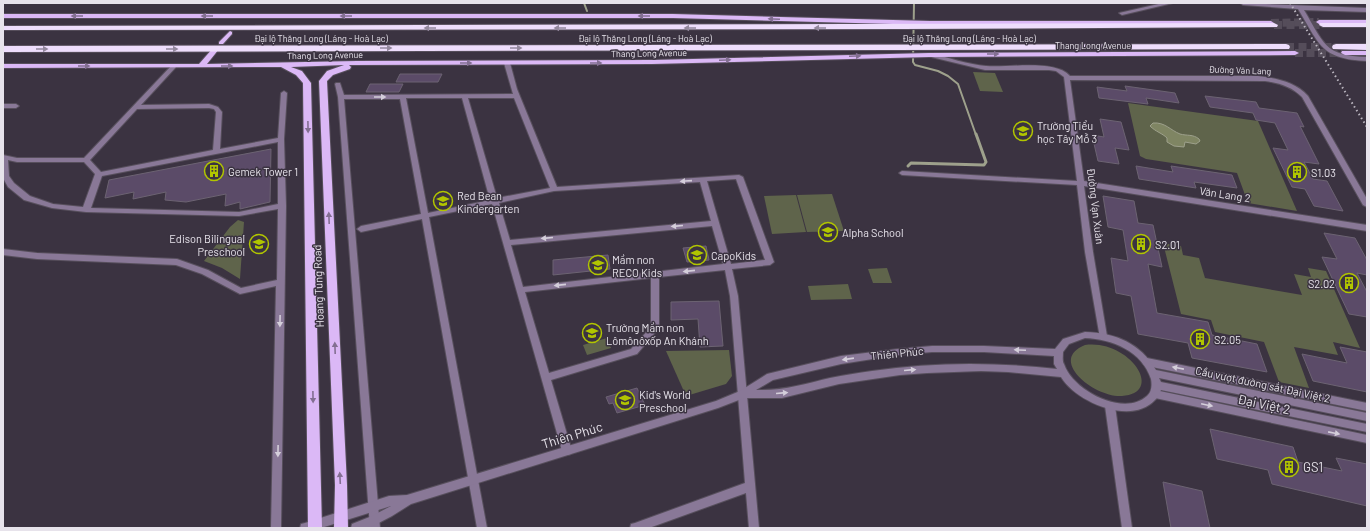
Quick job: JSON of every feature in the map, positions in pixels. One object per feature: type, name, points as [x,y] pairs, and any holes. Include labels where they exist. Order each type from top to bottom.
[{"type":"highway","points":[[1321,23],[1367,23]]},
{"type":"highway","name":"Đại lộ Thăng Long (Láng - Hoà Lạc)","points":[[3,28],[899,25],[919,27],[1272,24]]},
{"type":"highway","name":"Đại lộ Thăng Long (Láng - Hoà Lạc)","points":[[3,49],[897,51],[918,48],[1286,47]]},
{"type":"highway","points":[[1336,47],[1367,47]]},
{"type":"main road","points":[[3,16],[681,16],[899,25],[930,22],[1272,24]]},
{"type":"main road","points":[[237,26],[246,16]]},
{"type":"main road","points":[[221,43],[230,33]]},
{"type":"main road","points":[[201,66],[215,49]]},
{"type":"main road","name":"Thang Long Avenue","points":[[4,67],[652,62],[897,51],[927,55],[1295,53]]},
{"type":"main road","points":[[1344,53],[1367,53]]},
{"type":"main road","name":"Hoang Tung Road","points":[[341,522],[324,82],[330,73],[356,64]]},
{"type":"main road","name":"Hoang Tung Road","points":[[281,65],[299,73],[308,83],[312,527]]},
{"type":"street","points":[[1122,13],[1170,3]]},
{"type":"street","points":[[1243,3],[1282,5],[1300,8],[1309,5],[1367,10]]},
{"type":"street","points":[[1300,8],[1326,50],[1342,58],[1367,60]]},
{"type":"street","points":[[968,54],[968,60],[977,66]]},
{"type":"street","points":[[927,55],[977,66],[995,68],[1049,68],[1066,74],[1067,78]]},
{"type":"street","points":[[507,63],[518,96],[554,189]]},
{"type":"street","points":[[174,66],[86,160],[17,160],[3,157],[5,176],[8,182],[19,193],[27,198],[52,206],[86,210],[239,214],[282,206]]},
{"type":"street","name":"Đường Vạn Xuân","points":[[1067,78],[1080,183],[1103,336]]},
{"type":"street","name":"Đường Văn Lang","points":[[1067,78],[1251,78],[1269,79],[1296,89],[1305,96],[1367,205]]},
{"type":"street","points":[[338,84],[341,97],[375,524]]},
{"type":"street","points":[[276,528],[282,206],[281,139],[284,93]]},
{"type":"street","points":[[464,96],[567,451]]},
{"type":"street","points":[[341,97],[518,96]]},
{"type":"street","points":[[403,97],[482,528]]},
{"type":"street","points":[[3,106],[16,106]]},
{"type":"street","points":[[136,107],[209,106],[216,108],[219,112],[216,152]]},
{"type":"street","points":[[99,174],[281,139]]},
{"type":"street","points":[[86,160],[99,174]]},
{"type":"street","name":"Văn Lang 2","points":[[902,173],[1080,183],[1367,228]]},
{"type":"street","points":[[86,210],[99,174]]},
{"type":"street","points":[[361,229],[554,189],[739,177],[770,262],[520,290]]},
{"type":"street","points":[[703,179],[728,267],[734,296],[754,528]]},
{"type":"street","points":[[506,243],[715,223]]},
{"type":"street","points":[[3,252],[37,256],[177,262],[205,272],[240,291],[281,282]]},
{"type":"street","points":[[546,378],[634,352],[656,328],[655,274]]},
{"type":"street","points":[[1085,335],[1103,336],[1130,348],[1147,362],[1155,374],[1156,389],[1151,399],[1138,406],[1125,408],[1110,406],[1081,393],[1067,380],[1059,366],[1058,353],[1065,342],[1085,335]]},
{"type":"street","name":"Thiên Phúc","points":[[312,527],[341,522],[374,506],[389,501],[407,500],[696,412],[743,394],[770,377],[841,360],[932,349],[984,349],[1058,353]]},
{"type":"street","name":"Đại Việt 2","points":[[1147,362],[1367,407]]},
{"type":"street","name":"Thiên Phúc","points":[[743,394],[785,394],[845,379],[909,370],[994,368],[1030,369],[1062,373]]},
{"type":"street","name":"Cầu vượt đường sắt Đại Việt 2","points":[[1155,374],[1367,417]]},
{"type":"street","name":"Đại Việt 2","points":[[1156,389],[1367,439]]},
{"type":"street","name":"Cầu vượt đường sắt Đại Việt 2","points":[[1156,389],[1200,393],[1367,428]]},
{"type":"street","points":[[1110,406],[1128,528]]},
{"type":"street","points":[[635,528],[751,486]]},
{"type":"street","name":"Thiên Phúc","points":[[356,528],[375,524],[407,500]]},
{"type":"shaded area","points":[[973,72],[995,73],[1003,92],[980,91]]},
{"type":"shaded area","points":[[1128,103],[1258,121],[1297,211],[1248,203],[1237,173],[1146,159],[1140,156]]},
{"type":"shaded area","points":[[1153,123],[1164,125],[1180,134],[1194,136],[1200,141],[1196,144],[1185,142],[1184,147],[1174,146],[1167,142],[1167,138],[1165,136],[1150,126]]},
{"type":"shaded area","points":[[832,194],[844,231],[807,232],[797,195]]},
{"type":"shaded area","points":[[796,195],[806,232],[772,234],[764,196]]},
{"type":"shaded area","points":[[238,220],[244,222],[240,279],[222,268],[204,261],[230,227]]},
{"type":"shaded area","points":[[1163,243],[1181,246],[1183,255],[1199,258],[1205,278],[1302,295],[1294,274],[1311,277],[1308,268],[1326,271],[1360,348],[1333,342],[1338,355],[1294,347],[1309,388],[1279,382],[1264,342],[1215,332],[1211,320],[1181,314]]},
{"type":"shaded area","points":[[887,268],[892,283],[873,283],[868,269]]},
{"type":"shaded area","points":[[848,284],[852,299],[811,300],[808,286]]},
{"type":"shaded area","points":[[607,338],[611,348],[587,355],[583,345]]},
{"type":"shaded area","points":[[1085,345],[1101,345],[1116,350],[1128,358],[1136,367],[1141,377],[1141,386],[1135,393],[1122,396],[1111,395],[1088,385],[1079,377],[1073,368],[1071,360],[1075,352]]},
{"type":"shaded area","points":[[729,350],[732,376],[726,384],[686,396],[666,351]]},
{"type":"building","points":[[400,74],[442,74],[438,82],[396,82]]},
{"type":"building","points":[[370,84],[403,84],[399,92],[366,92]]},
{"type":"building","points":[[1125,86],[1175,93],[1179,103],[1146,98],[1148,104],[1099,98],[1097,87],[1127,91]]},
{"type":"building","name":"S1.03","points":[[1205,96],[1256,102],[1259,108],[1297,113],[1304,127],[1300,126],[1319,164],[1304,162],[1313,179],[1327,181],[1343,211],[1314,206],[1305,189],[1292,187],[1273,148],[1288,150],[1275,123],[1256,120],[1253,113],[1210,107]]},
{"type":"building","points":[[1100,119],[1121,122],[1129,150],[1115,148],[1119,164],[1098,161],[1092,135],[1104,137]]},
{"type":"building","name":"Gemek Tower 1","points":[[271,149],[270,202],[240,209],[240,202],[225,206],[226,194],[186,202],[165,200],[166,192],[133,199],[134,192],[105,198],[109,180]]},
{"type":"building","points":[[1136,166],[1173,172],[1171,166],[1232,175],[1237,188],[1194,182],[1196,188],[1139,179]]},
{"type":"building","points":[[1103,196],[1134,201],[1138,223],[1153,225],[1162,267],[1148,264],[1157,313],[1208,322],[1212,335],[1257,344],[1267,372],[1192,358],[1188,343],[1138,334],[1131,296],[1116,293],[1111,258],[1128,261],[1123,230],[1108,227]]},
{"type":"building","name":"S2.02","points":[[1324,233],[1355,238],[1367,260],[1367,275],[1357,273],[1367,292],[1367,317],[1349,314],[1322,257],[1337,259]]},
{"type":"building","name":"CapoKids","points":[[706,246],[709,260],[687,262],[683,248]]},
{"type":"building","points":[[608,255],[610,269],[553,275],[553,260]]},
{"type":"building","points":[[719,301],[723,346],[700,347],[698,319],[671,320],[671,302]]},
{"type":"building","points":[[1340,347],[1367,352],[1367,392],[1313,381],[1302,354],[1347,363]]},
{"type":"building","name":"Kid's World Preschool","points":[[637,388],[645,405],[617,413],[613,403],[609,404],[606,397]]},
{"type":"building","name":"GS1","points":[[1210,429],[1293,447],[1298,462],[1342,471],[1336,458],[1367,464],[1367,506],[1272,484],[1268,470],[1217,459]]},
{"type":"building","points":[[1163,482],[1202,491],[1210,528],[1171,528]]},
{"type":"waterway","points":[[584,3],[587,11]]},
{"type":"waterway","points":[[914,3],[913,62],[915,65],[938,71],[948,76],[958,84],[976,135]]},
{"type":"waterway","points":[[908,166],[911,163],[984,165],[986,162],[976,134]]},
{"type":"tunnel","points":[[1271,23],[1319,22]]},
{"type":"tunnel","points":[[1274,25],[1323,25]]},
{"type":"tunnel","points":[[1286,47],[1336,47]]},
{"type":"tunnel","points":[[1295,53],[1345,53]]},
{"type":"railway","points":[[1290,3],[1367,127]]},
{"type":"place","name":"Trường Tiểu học Tây Mỗ 3","points":[[1023,131]]},
{"type":"place","name":"Gemek Tower 1","points":[[214,171]]},
{"type":"place","name":"S1.03","points":[[1297,172]]},
{"type":"place","name":"Red Bean Kindergarten","points":[[443,201]]},
{"type":"place","name":"Alpha School","points":[[828,232]]},
{"type":"place","name":"Edison Bilingual Preschool","points":[[259,244]]},
{"type":"place","name":"S2.01","points":[[1141,244]]},
{"type":"place","name":"CapoKids","points":[[697,255]]},
{"type":"place","name":"Mầm non RECO Kids","points":[[598,265]]},
{"type":"place","name":"S2.02","points":[[1349,283]]},
{"type":"place","name":"Trường Mầm non Lômônôxốp An Khánh","points":[[592,333]]},
{"type":"place","name":"S2.05","points":[[1200,339]]},
{"type":"place","name":"Kid's World Preschool","points":[[625,400]]},
{"type":"place","name":"GS1","points":[[1289,467]]}]
